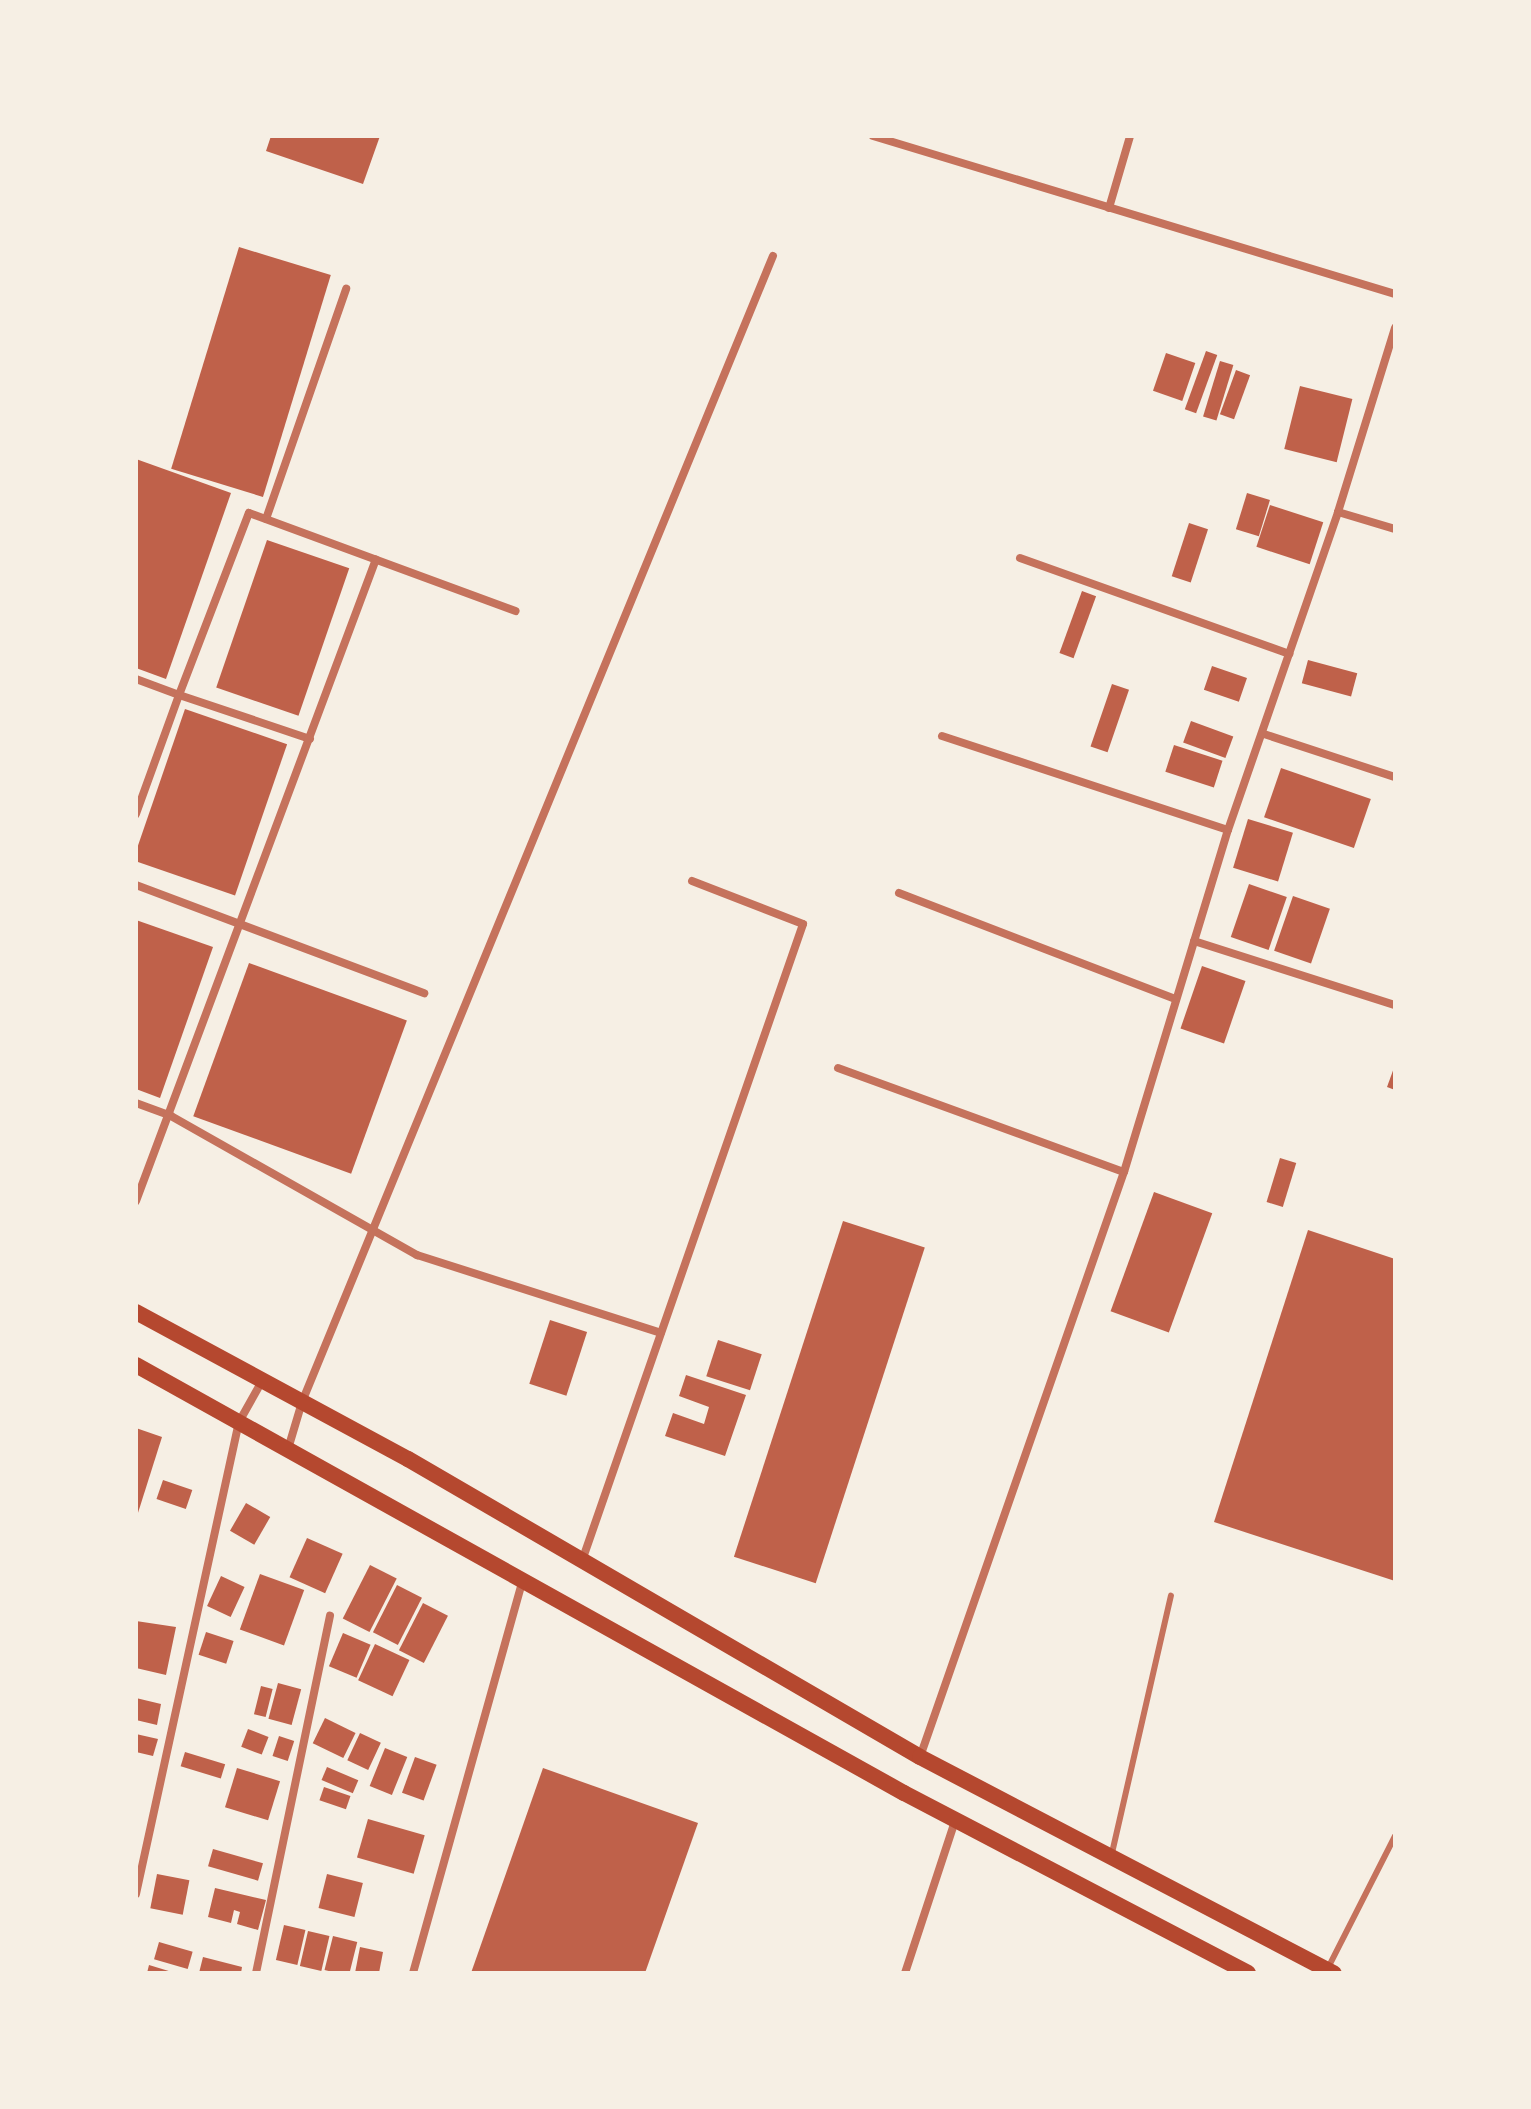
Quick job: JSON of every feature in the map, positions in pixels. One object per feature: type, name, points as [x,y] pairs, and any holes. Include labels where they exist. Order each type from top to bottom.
[{"type":"main road","points":[[136,1312],[583,1558],[920,1757],[1112,1853],[1331,1971]]},
{"type":"main road","points":[[136,1365],[904,1793],[956,1817],[1248,1973]]},
{"type":"street","points":[[873,136],[1395,294]]},
{"type":"street","points":[[1109,208],[1130,136]]},
{"type":"street","points":[[288,1450],[302,1402],[773,256]]},
{"type":"street","points":[[266,519],[346,289]]},
{"type":"street","points":[[920,1757],[1124,1172],[1228,830],[1264,734],[1338,512],[1395,328]]},
{"type":"street","points":[[1338,512],[1395,529]]},
{"type":"street","points":[[136,814],[249,513],[516,611]]},
{"type":"street","points":[[1020,558],[1289,654]]},
{"type":"street","points":[[136,1201],[243,925],[376,559]]},
{"type":"street","points":[[136,679],[310,739]]},
{"type":"street","points":[[1264,734],[1395,777]]},
{"type":"street","points":[[942,736],[1228,830]]},
{"type":"street","points":[[583,1558],[803,924],[692,881]]},
{"type":"street","points":[[136,885],[424,993]]},
{"type":"street","points":[[899,893],[1175,999]]},
{"type":"street","points":[[1194,941],[1395,1005]]},
{"type":"street","points":[[838,1068],[1124,1172]]},
{"type":"street","points":[[136,1103],[171,1116],[417,1255],[661,1333]]},
{"type":"street","points":[[136,1894],[239,1422],[262,1381]]},
{"type":"street","points":[[413,1973],[522,1582]]},
{"type":"street","points":[[256,1973],[330,1616]]},
{"type":"street","points":[[905,1973],[956,1817]]},
{"type":"lane","points":[[1112,1853],[1171,1596]]},
{"type":"lane","points":[[1331,1971],[1395,1836]]},
{"type":"building","points":[[271,136],[380,136],[363,184],[266,151]]},
{"type":"building","points":[[239,247],[331,275],[263,497],[171,469]]},
{"type":"building","points":[[1206,351],[1217,355],[1196,413],[1185,409]]},
{"type":"building","points":[[1166,353],[1195,363],[1182,401],[1153,391]]},
{"type":"building","points":[[1220,361],[1233,365],[1216,421],[1203,416]]},
{"type":"building","points":[[1236,370],[1250,375],[1234,419],[1220,414]]},
{"type":"building","points":[[1300,386],[1352,399],[1337,462],[1284,449]]},
{"type":"building","points":[[136,459],[231,493],[166,679],[136,668]]},
{"type":"building","points":[[1247,493],[1270,500],[1259,536],[1236,529]]},
{"type":"building","points":[[1270,505],[1323,522],[1310,564],[1256,547]]},
{"type":"building","points":[[1189,523],[1208,529],[1191,582],[1172,576]]},
{"type":"building","points":[[267,540],[349,568],[298,716],[216,688]]},
{"type":"building","points":[[1082,591],[1096,596],[1074,658],[1059,653]]},
{"type":"building","points":[[1308,660],[1357,673],[1351,696],[1302,683]]},
{"type":"building","points":[[1212,666],[1247,678],[1239,702],[1204,690]]},
{"type":"building","points":[[1112,684],[1129,690],[1108,752],[1091,746]]},
{"type":"building","points":[[185,709],[287,744],[235,895],[136,861],[136,851]]},
{"type":"building","points":[[1191,721],[1233,736],[1225,758],[1183,743]]},
{"type":"building","points":[[1174,745],[1223,761],[1214,787],[1165,772]]},
{"type":"building","points":[[1281,768],[1371,799],[1354,848],[1264,817]]},
{"type":"building","points":[[1248,819],[1293,833],[1278,882],[1233,868]]},
{"type":"building","points":[[1249,884],[1287,897],[1269,950],[1231,937]]},
{"type":"building","points":[[1293,896],[1330,909],[1311,964],[1274,951]]},
{"type":"building","points":[[136,920],[213,947],[160,1098],[136,1089]]},
{"type":"building","points":[[249,963],[407,1020],[351,1174],[193,1116]]},
{"type":"building","points":[[1202,966],[1245,981],[1224,1043],[1181,1028]]},
{"type":"building","points":[[1395,1065],[1395,1090],[1387,1087]]},
{"type":"building","points":[[1280,1158],[1296,1163],[1283,1207],[1267,1202]]},
{"type":"building","points":[[1154,1192],[1212,1213],[1169,1333],[1111,1311]]},
{"type":"building","points":[[843,1221],[925,1248],[816,1583],[734,1557]]},
{"type":"building","points":[[1308,1230],[1395,1259],[1395,1581],[1214,1522]]},
{"type":"building","points":[[550,1320],[587,1332],[566,1396],[529,1384]]},
{"type":"building","points":[[718,1340],[762,1354],[750,1390],[706,1376]]},
{"type":"building","points":[[686,1375],[746,1395],[725,1456],[665,1436],[673,1413],[704,1424],[709,1407],[679,1396]]},
{"type":"building","points":[[136,1428],[162,1437],[137,1516],[136,1516]]},
{"type":"building","points":[[163,1480],[192,1490],[186,1509],[156,1499]]},
{"type":"building","points":[[246,1503],[270,1517],[254,1545],[230,1531]]},
{"type":"building","points":[[307,1538],[343,1554],[325,1593],[290,1577]]},
{"type":"building","points":[[370,1565],[397,1579],[369,1632],[343,1618]]},
{"type":"building","points":[[260,1574],[304,1590],[284,1646],[240,1629]]},
{"type":"building","points":[[221,1576],[245,1587],[231,1617],[207,1606]]},
{"type":"building","points":[[397,1585],[422,1598],[398,1645],[373,1632]]},
{"type":"building","points":[[423,1603],[448,1616],[424,1663],[399,1650]]},
{"type":"building","points":[[136,1621],[176,1627],[166,1675],[136,1668]]},
{"type":"building","points":[[206,1632],[234,1641],[226,1664],[199,1655]]},
{"type":"building","points":[[343,1633],[371,1645],[357,1678],[329,1666]]},
{"type":"building","points":[[375,1644],[409,1660],[393,1696],[358,1680]]},
{"type":"building","points":[[278,1683],[301,1689],[292,1725],[268,1719]]},
{"type":"building","points":[[261,1686],[273,1689],[266,1717],[254,1714]]},
{"type":"building","points":[[136,1698],[161,1704],[157,1725],[136,1720]]},
{"type":"building","points":[[325,1718],[356,1733],[343,1758],[313,1743]]},
{"type":"building","points":[[248,1729],[269,1737],[262,1755],[241,1747]]},
{"type":"building","points":[[360,1733],[381,1743],[368,1770],[347,1760]]},
{"type":"building","points":[[136,1734],[158,1739],[153,1756],[136,1752]]},
{"type":"building","points":[[279,1736],[294,1741],[288,1761],[273,1756]]},
{"type":"building","points":[[385,1748],[407,1757],[392,1795],[370,1786]]},
{"type":"building","points":[[185,1752],[225,1764],[221,1779],[181,1766]]},
{"type":"building","points":[[415,1757],[437,1765],[424,1801],[402,1793]]},
{"type":"building","points":[[327,1767],[358,1780],[353,1793],[322,1780]]},
{"type":"building","points":[[237,1768],[280,1781],[268,1820],[225,1807]]},
{"type":"building","points":[[543,1768],[698,1823],[645,1973],[471,1973]]},
{"type":"building","points":[[324,1787],[350,1796],[346,1809],[319,1800]]},
{"type":"building","points":[[368,1819],[425,1835],[414,1874],[357,1857]]},
{"type":"building","points":[[213,1849],[263,1863],[258,1881],[208,1866]]},
{"type":"building","points":[[157,1874],[189,1880],[183,1915],[150,1908]]},
{"type":"building","points":[[327,1874],[363,1883],[354,1917],[319,1908]]},
{"type":"building","points":[[215,1888],[266,1900],[258,1930],[237,1924],[240,1912],[234,1910],[231,1923],[208,1917]]},
{"type":"building","points":[[284,1925],[305,1930],[297,1965],[276,1960]]},
{"type":"building","points":[[308,1931],[329,1936],[321,1971],[300,1966]]},
{"type":"building","points":[[333,1936],[357,1942],[350,1973],[325,1970]]},
{"type":"building","points":[[159,1942],[193,1952],[188,1969],[154,1959]]},
{"type":"building","points":[[360,1947],[383,1952],[379,1973],[355,1973]]},
{"type":"building","points":[[203,1957],[242,1967],[241,1973],[199,1973]]},
{"type":"building","points":[[149,1965],[172,1972],[172,1973],[147,1973]]}]
